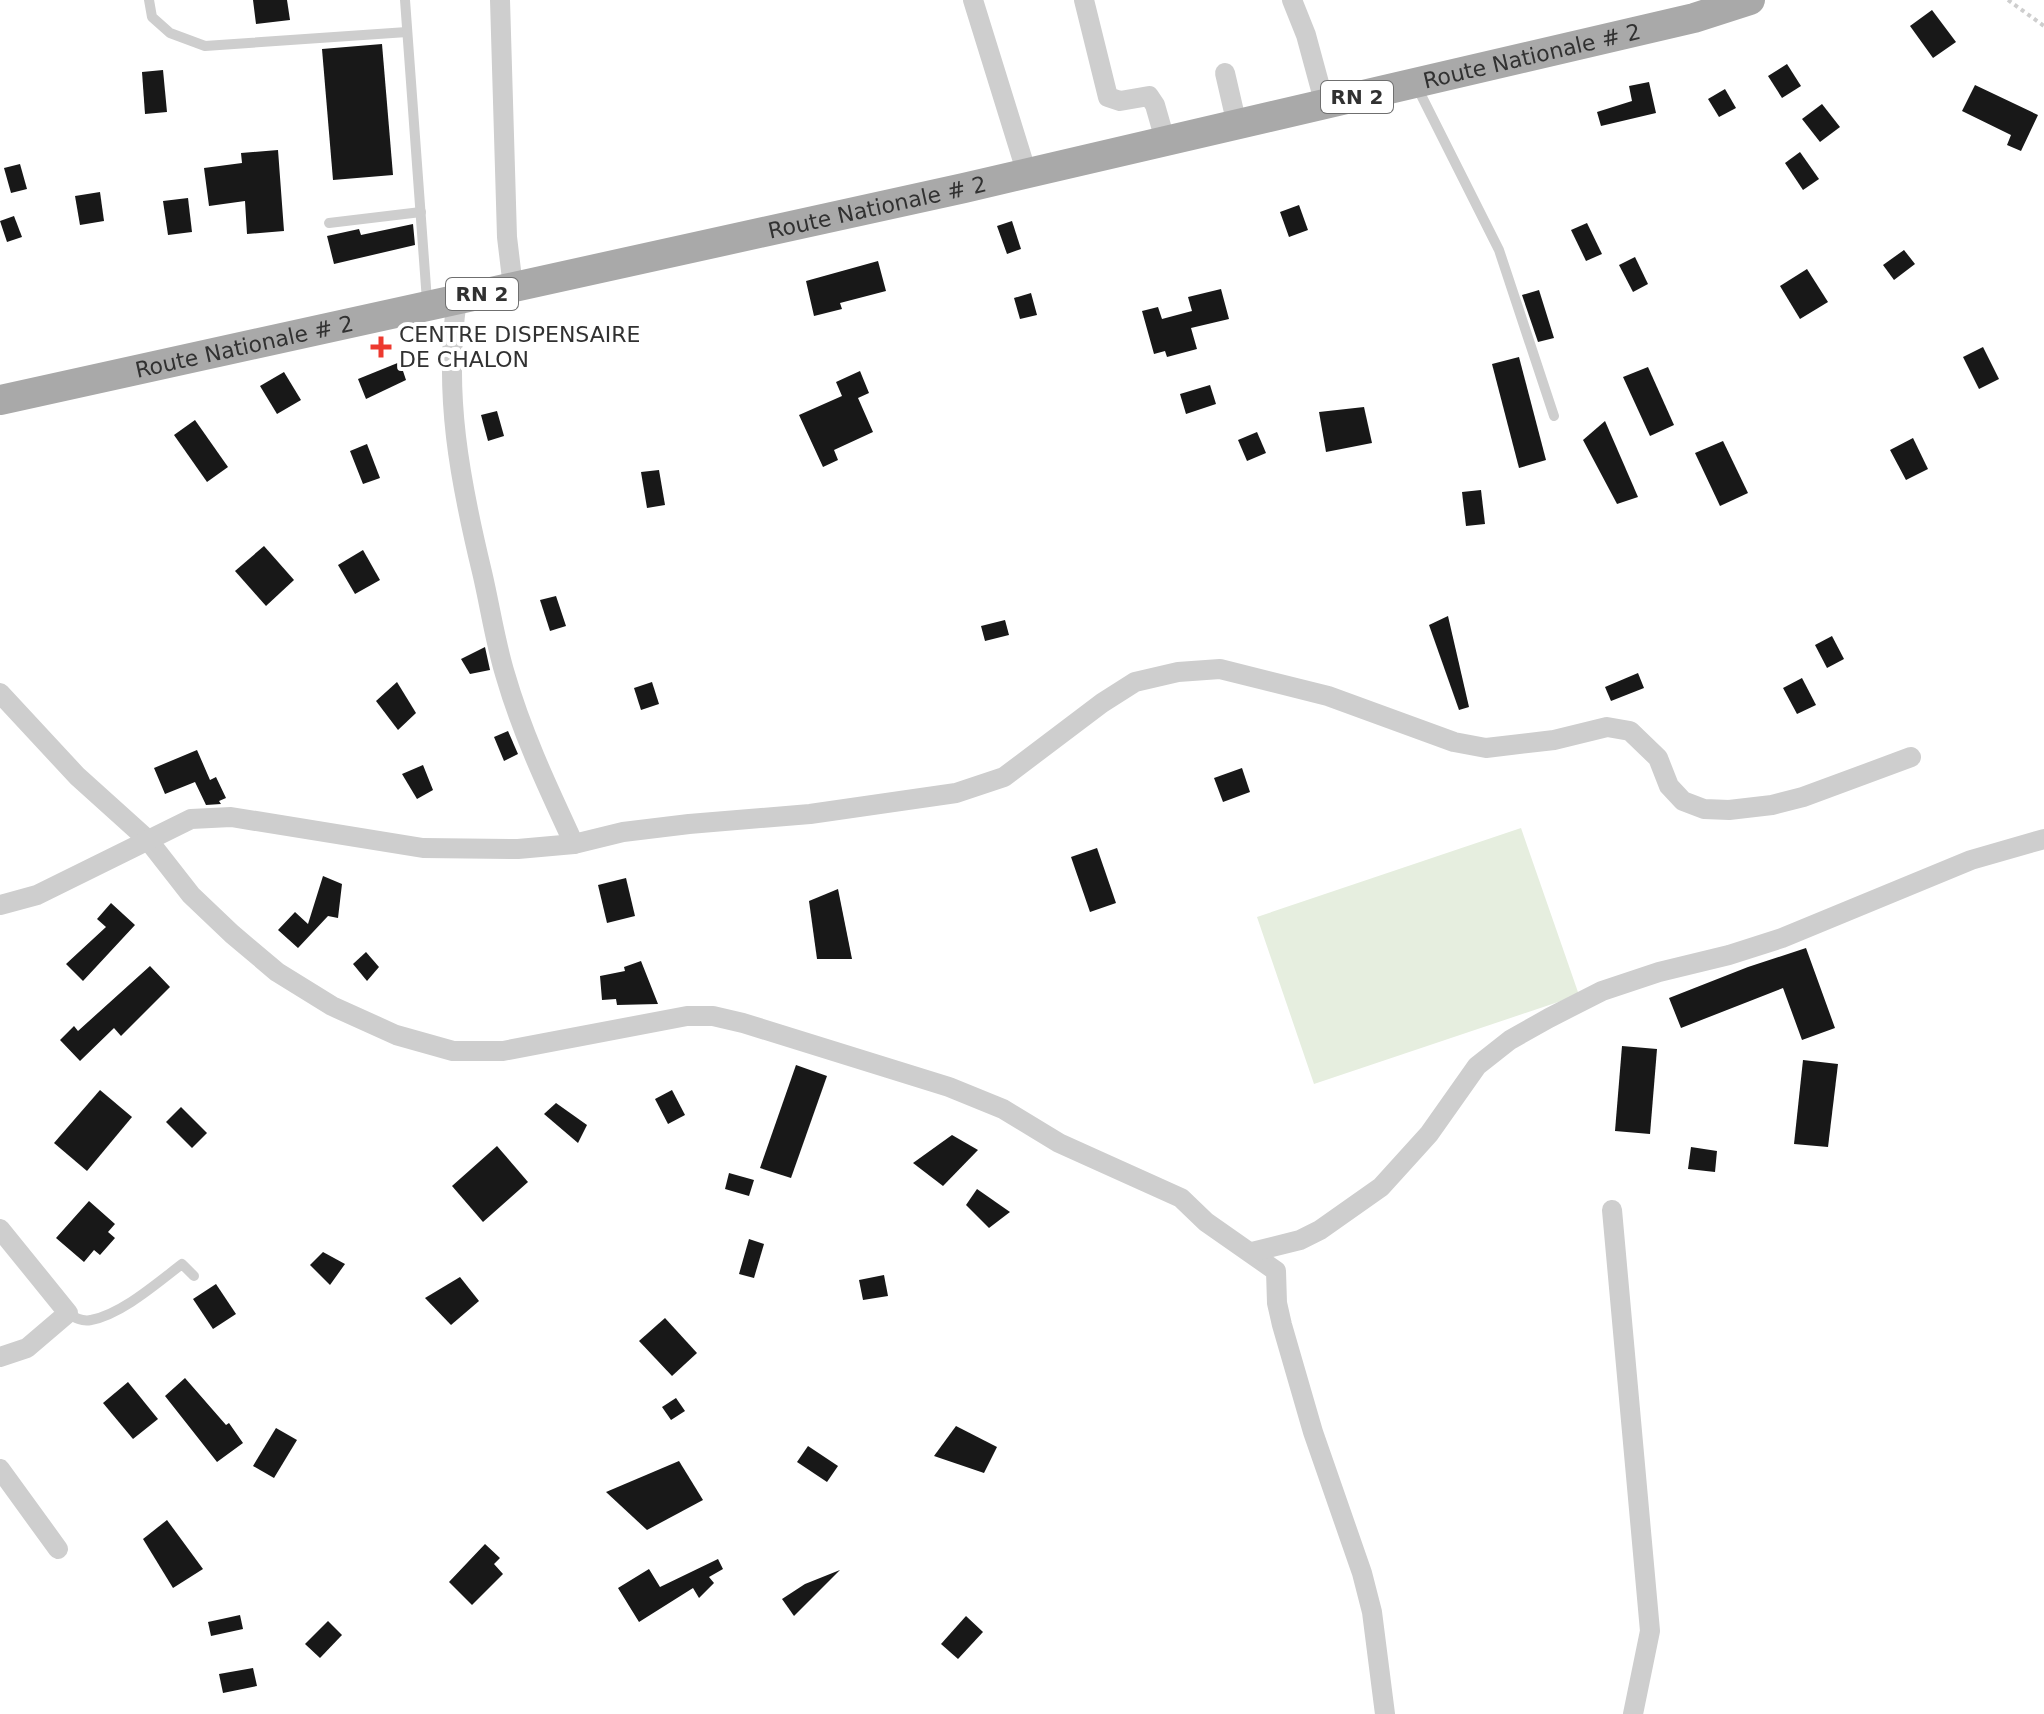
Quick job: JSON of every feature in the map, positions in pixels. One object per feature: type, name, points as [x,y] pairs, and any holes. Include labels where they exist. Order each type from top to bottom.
[{"type":"main road","name":"Route Nationale # 2","points":[[0,400],[1027,174],[1416,83],[1692,9],[1750,0]]},
{"type":"street","points":[[500,0],[507,237],[513,287]]},
{"type":"street","points":[[973,0],[1027,174]]},
{"type":"street","points":[[1084,0],[1108,97],[1120,101],[1149,96],[1155,105],[1165,140]]},
{"type":"street","points":[[1292,0],[1306,35],[1325,105]]},
{"type":"street","points":[[1225,73],[1237,125]]},
{"type":"street","points":[[442,303],[455,432],[469,519],[505,673],[537,766],[574,844]]},
{"type":"street","points":[[0,905],[37,895],[191,819],[231,817],[423,848],[518,849],[574,844],[623,832],[810,814],[956,793],[1004,777],[1135,682],[1192,671],[1220,669],[1328,696],[1454,742],[1486,748],[1554,740],[1607,727],[1630,731],[1658,758],[1669,786],[1683,801],[1704,809],[1729,810],[1772,805],[1803,797],[1911,757]]},
{"type":"street","points":[[0,693],[77,776],[148,840],[191,895],[277,972],[332,1006],[396,1035],[453,1051],[503,1051],[687,1016],[713,1016],[949,1087],[1003,1109],[1059,1143],[1181,1198],[1206,1222],[1276,1271],[1277,1303],[1282,1325],[1313,1432],[1362,1573],[1372,1612],[1385,1714]]},
{"type":"street","points":[[1252,1252],[1300,1240],[1320,1230],[1381,1187],[1429,1134],[1477,1066],[1510,1040],[1549,1018],[1602,991],[1782,938],[1971,860],[2044,839]]},
{"type":"street","points":[[1612,1210],[1650,1631],[1633,1714]]},
{"type":"street","points":[[0,1229],[68,1313],[27,1348],[0,1357]]},
{"type":"street","points":[[0,1469],[58,1549]]},
{"type":"lane","points":[[149,0],[152,17],[170,33],[205,46],[407,32]]},
{"type":"lane","points":[[405,0],[421,212],[442,303]]},
{"type":"lane","points":[[1416,83],[1499,250],[1554,416]]},
{"type":"lane","points":[[329,223],[421,212]]},
{"type":"lane","points":[[68,1313],[79,1320],[92,1320],[128,1304],[182,1264],[194,1276]]},
{"type":"path","points":[[2008,0],[2044,26]]},
{"type":"green space","points":[[1521,828],[1579,995],[1314,1084],[1257,917]]},
{"type":"building","points":[[253,0],[287,0],[290,20],[256,24]]},
{"type":"building","points":[[1932,10],[1956,42],[1933,58],[1910,26]]},
{"type":"building","points":[[382,44],[393,175],[333,180],[322,49]]},
{"type":"building","points":[[1787,64],[1801,86],[1782,98],[1768,76]]},
{"type":"building","points":[[163,70],[167,112],[145,114],[142,72]]},
{"type":"building","points":[[1649,82],[1656,113],[1601,126],[1597,112],[1632,101],[1629,86]]},
{"type":"building","points":[[1975,85],[2038,115],[2021,151],[2007,145],[2011,135],[1962,111]]},
{"type":"building","points":[[1725,89],[1736,108],[1719,117],[1708,99]]},
{"type":"building","points":[[1822,104],[1840,127],[1820,142],[1802,119]]},
{"type":"building","points":[[278,150],[284,231],[247,234],[245,201],[209,206],[204,168],[242,163],[241,153]]},
{"type":"building","points":[[1800,152],[1819,179],[1803,190],[1785,163]]},
{"type":"building","points":[[20,164],[27,189],[11,193],[4,168]]},
{"type":"building","points":[[100,192],[104,221],[80,225],[75,196]]},
{"type":"building","points":[[188,198],[192,232],[168,235],[163,201]]},
{"type":"building","points":[[1299,205],[1308,230],[1289,237],[1280,212]]},
{"type":"building","points":[[14,216],[22,237],[7,242],[0,221]]},
{"type":"building","points":[[1012,221],[1021,249],[1007,254],[997,226]]},
{"type":"building","points":[[1587,223],[1602,254],[1586,261],[1571,230]]},
{"type":"building","points":[[413,224],[415,245],[334,264],[327,236],[359,229],[361,235]]},
{"type":"building","points":[[1904,250],[1915,264],[1894,280],[1883,265]]},
{"type":"building","points":[[1635,257],[1648,284],[1633,292],[1619,265]]},
{"type":"building","points":[[878,261],[886,291],[840,303],[842,309],[814,316],[806,281]]},
{"type":"building","points":[[1807,269],[1828,302],[1800,319],[1780,286]]},
{"type":"building","points":[[1221,289],[1229,319],[1191,328],[1197,349],[1167,357],[1165,351],[1154,354],[1142,311],[1158,307],[1162,319],[1192,311],[1188,297]]},
{"type":"building","points":[[1539,290],[1554,338],[1538,342],[1522,295]]},
{"type":"building","points":[[1031,293],[1037,315],[1020,319],[1014,298]]},
{"type":"building","points":[[1983,347],[1999,379],[1979,389],[1963,357]]},
{"type":"building","points":[[1519,357],[1546,460],[1519,468],[1492,364]]},
{"type":"building","points":[[400,362],[406,380],[366,399],[358,379]]},
{"type":"building","points":[[1648,367],[1674,425],[1650,436],[1623,377]]},
{"type":"building","points":[[860,371],[869,393],[858,398],[873,432],[834,450],[838,460],[823,467],[799,415],[842,396],[836,382]]},
{"type":"building","points":[[284,372],[301,400],[277,414],[260,386]]},
{"type":"building","points":[[1210,385],[1216,404],[1186,414],[1180,394]]},
{"type":"building","points":[[1364,407],[1372,443],[1326,452],[1319,412]]},
{"type":"building","points":[[497,411],[504,436],[488,441],[481,415]]},
{"type":"building","points":[[195,420],[228,467],[207,482],[174,435]]},
{"type":"building","points":[[1605,421],[1638,497],[1617,504],[1583,440]]},
{"type":"building","points":[[1257,432],[1266,453],[1247,461],[1238,440]]},
{"type":"building","points":[[1913,438],[1928,469],[1906,480],[1890,450]]},
{"type":"building","points":[[1723,441],[1748,493],[1720,506],[1695,453]]},
{"type":"building","points":[[367,444],[380,478],[363,484],[350,451]]},
{"type":"building","points":[[659,470],[665,505],[647,508],[641,472]]},
{"type":"building","points":[[1481,490],[1485,524],[1466,526],[1462,492]]},
{"type":"building","points":[[264,546],[294,580],[266,606],[235,571]]},
{"type":"building","points":[[363,550],[380,580],[355,594],[338,565]]},
{"type":"building","points":[[556,596],[566,626],[550,631],[540,600]]},
{"type":"building","points":[[1448,616],[1469,707],[1459,710],[1429,625]]},
{"type":"building","points":[[1005,620],[1009,635],[985,641],[981,626]]},
{"type":"building","points":[[1832,636],[1844,659],[1827,668],[1815,645]]},
{"type":"building","points":[[485,647],[490,670],[470,674],[461,659]]},
{"type":"building","points":[[1638,673],[1644,688],[1611,701],[1605,687]]},
{"type":"building","points":[[1802,678],[1816,705],[1797,714],[1783,688]]},
{"type":"building","points":[[397,682],[416,713],[398,730],[376,701]]},
{"type":"building","points":[[652,682],[659,704],[641,710],[634,688]]},
{"type":"building","points":[[508,731],[518,754],[504,761],[494,737]]},
{"type":"building","points":[[197,750],[210,780],[216,777],[226,798],[219,801],[221,804],[206,805],[195,782],[165,794],[154,768]]},
{"type":"building","points":[[423,765],[433,790],[417,799],[402,774]]},
{"type":"building","points":[[1242,768],[1250,792],[1223,802],[1214,778]]},
{"type":"building","points":[[1097,848],[1116,903],[1090,912],[1071,857]]},
{"type":"building","points":[[323,876],[342,884],[338,918],[328,916],[298,948],[278,930],[295,912],[308,924]]},
{"type":"building","points":[[626,878],[635,916],[607,923],[598,885]]},
{"type":"building","points":[[838,889],[852,959],[817,959],[809,901]]},
{"type":"building","points":[[111,903],[135,925],[83,981],[66,964],[106,927],[97,919]]},
{"type":"building","points":[[1806,948],[1835,1028],[1802,1040],[1783,988],[1681,1028],[1669,998]]},
{"type":"building","points":[[366,952],[379,967],[367,981],[353,964]]},
{"type":"building","points":[[641,961],[658,1004],[617,1005],[616,999],[602,1000],[600,976],[625,971],[624,967]]},
{"type":"building","points":[[150,966],[170,987],[121,1036],[114,1028],[80,1061],[60,1040],[74,1026],[78,1031]]},
{"type":"building","points":[[1622,1046],[1657,1049],[1650,1134],[1615,1131]]},
{"type":"building","points":[[1803,1060],[1838,1064],[1828,1147],[1794,1144]]},
{"type":"building","points":[[796,1065],[827,1076],[791,1178],[760,1168]]},
{"type":"building","points":[[100,1090],[132,1117],[87,1171],[54,1143]]},
{"type":"building","points":[[672,1090],[685,1115],[668,1124],[655,1099]]},
{"type":"building","points":[[556,1103],[587,1125],[578,1143],[544,1114]]},
{"type":"building","points":[[181,1107],[207,1133],[192,1148],[166,1122]]},
{"type":"building","points":[[952,1135],[978,1150],[943,1186],[913,1163]]},
{"type":"building","points":[[497,1146],[528,1182],[483,1222],[452,1186]]},
{"type":"building","points":[[1691,1147],[1717,1151],[1715,1172],[1688,1169]]},
{"type":"building","points":[[729,1173],[754,1180],[749,1196],[725,1189]]},
{"type":"building","points":[[977,1189],[1010,1212],[989,1228],[966,1205]]},
{"type":"building","points":[[89,1201],[115,1224],[108,1232],[115,1238],[100,1255],[94,1250],[84,1262],[56,1238]]},
{"type":"building","points":[[749,1239],[764,1244],[754,1278],[739,1274]]},
{"type":"building","points":[[323,1252],[345,1264],[330,1285],[310,1265]]},
{"type":"building","points":[[884,1275],[888,1296],[863,1300],[859,1280]]},
{"type":"building","points":[[460,1277],[479,1301],[451,1325],[425,1298]]},
{"type":"building","points":[[216,1284],[236,1314],[213,1329],[193,1299]]},
{"type":"building","points":[[665,1318],[697,1353],[672,1376],[639,1341]]},
{"type":"building","points":[[185,1378],[226,1425],[229,1423],[243,1443],[217,1462],[165,1396]]},
{"type":"building","points":[[128,1382],[158,1419],[133,1439],[103,1403]]},
{"type":"building","points":[[676,1398],[685,1411],[671,1420],[662,1407]]},
{"type":"building","points":[[956,1426],[997,1447],[984,1473],[934,1456]]},
{"type":"building","points":[[276,1428],[297,1440],[274,1478],[253,1466]]},
{"type":"building","points":[[808,1446],[838,1466],[827,1482],[797,1462]]},
{"type":"building","points":[[679,1461],[703,1500],[647,1530],[606,1492]]},
{"type":"building","points":[[167,1520],[203,1569],[173,1588],[143,1539]]},
{"type":"building","points":[[485,1544],[500,1558],[494,1564],[503,1574],[472,1605],[449,1582]]},
{"type":"building","points":[[718,1559],[723,1569],[709,1577],[714,1583],[699,1598],[693,1588],[639,1622],[618,1588],[649,1569],[660,1587]]},
{"type":"building","points":[[840,1570],[794,1616],[782,1599],[805,1584]]},
{"type":"building","points":[[240,1615],[243,1629],[211,1636],[208,1622]]},
{"type":"building","points":[[966,1616],[983,1632],[958,1659],[941,1644]]},
{"type":"building","points":[[328,1621],[342,1635],[320,1658],[305,1644]]},
{"type":"building","points":[[253,1668],[257,1686],[223,1693],[219,1674]]},
{"type":"place","name":"CENTRE DISPENSAIRE DE CHALON","points":[[381,347]]}]
